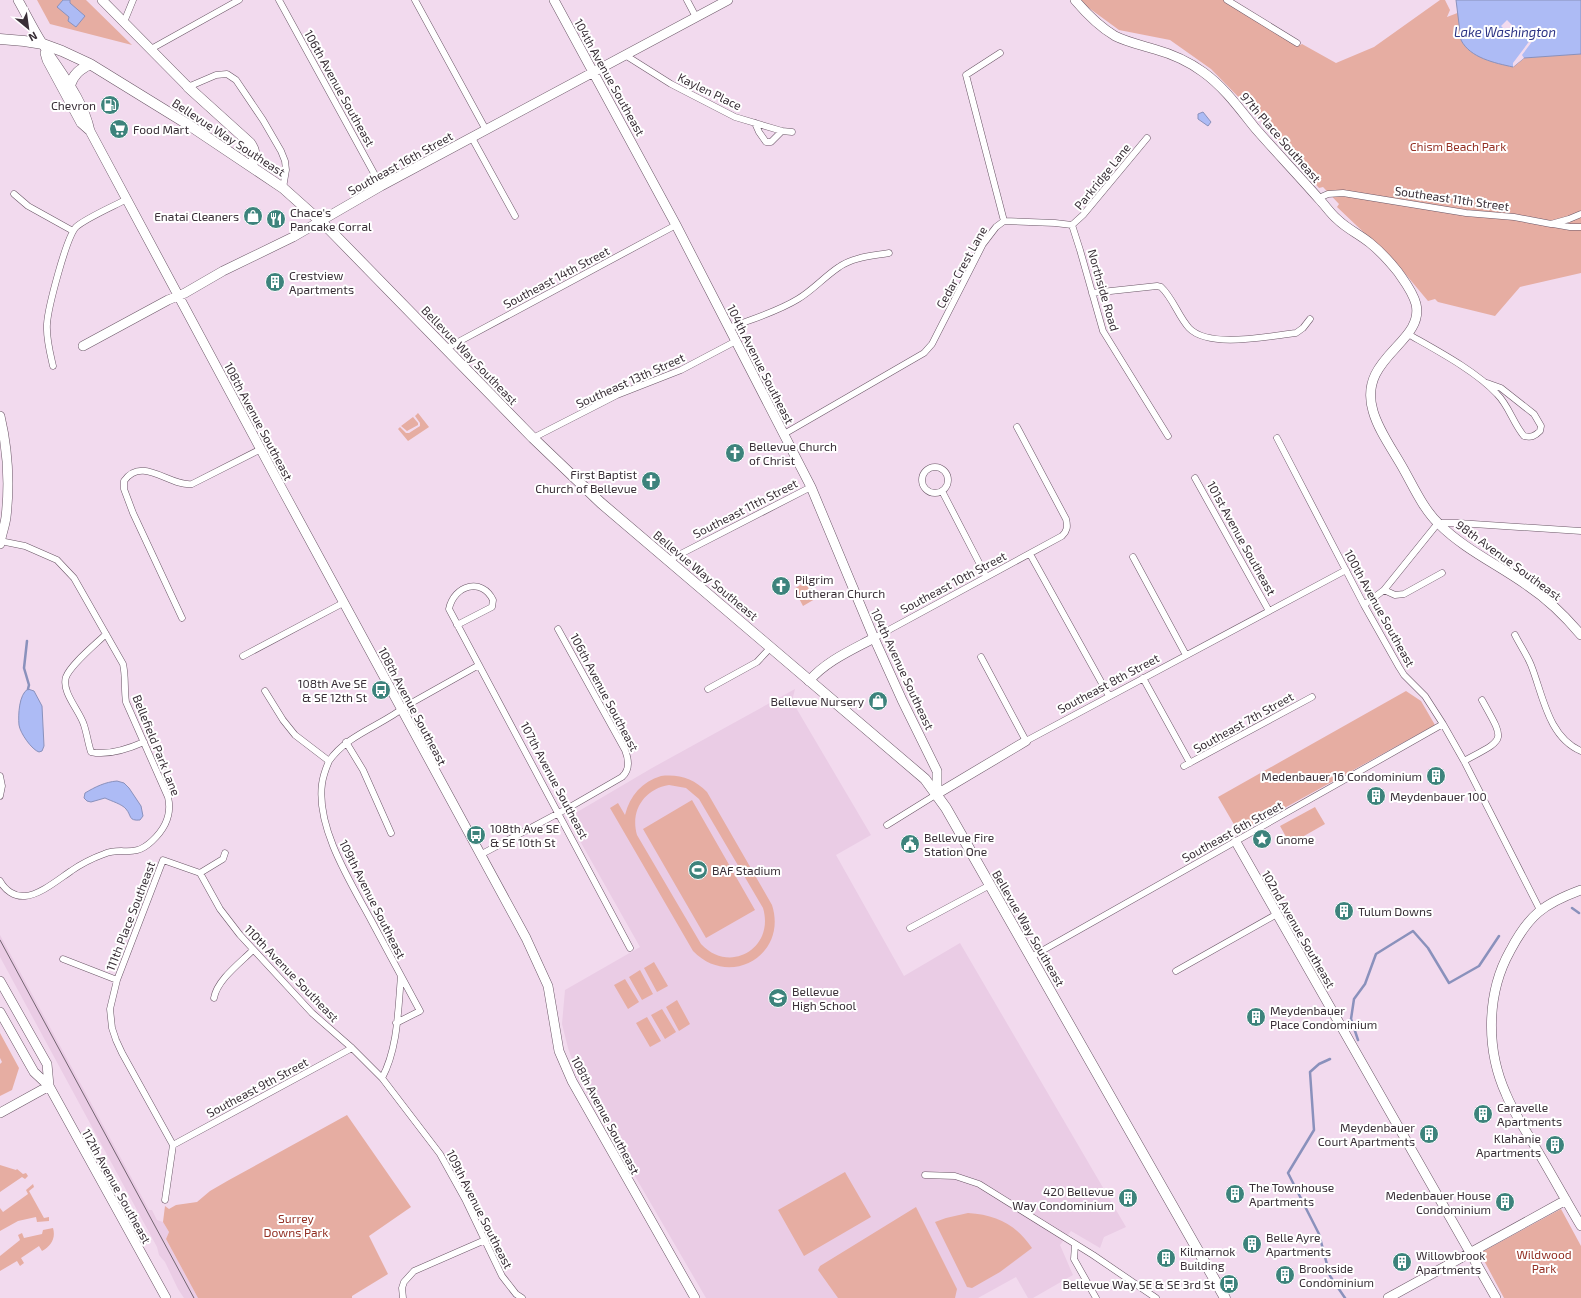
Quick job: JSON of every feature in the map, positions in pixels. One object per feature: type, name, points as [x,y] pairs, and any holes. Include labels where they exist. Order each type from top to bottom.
[{"type":"main road","name":"Bellevue Way Southeast","points":[[0,39],[43,44],[90,64],[189,125],[283,188],[320,221],[447,348],[533,438],[601,503],[925,779],[938,794],[1225,1298]]},
{"type":"main road","points":[[70,85],[74,76],[90,64]]},
{"type":"main road","points":[[188,87],[250,143],[254,148],[255,156],[252,166]]},
{"type":"street","name":"108th Avenue Southeast","points":[[18,0],[43,44],[70,85],[88,119],[90,131],[343,603],[526,938],[544,975],[550,995],[559,1051],[572,1081],[695,1298]]},
{"type":"street","points":[[102,0],[188,87],[216,75],[227,74],[236,80],[263,120],[281,151],[285,161],[286,170],[283,188]]},
{"type":"street","points":[[124,22],[133,0]]},
{"type":"street","points":[[151,49],[239,0]]},
{"type":"street","name":"106th Avenue Southeast","points":[[279,0],[382,186]]},
{"type":"street","points":[[415,0],[486,130]]},
{"type":"street","name":"104th Avenue Southeast","points":[[554,0],[676,225],[811,487],[874,638],[902,700],[937,771],[938,794]]},
{"type":"street","points":[[687,0],[696,17]]},
{"type":"street","name":"Southeast 16th Street","points":[[83,346],[179,296],[223,271],[287,240],[382,186],[728,0]]},
{"type":"street","name":"97th Place Southeast","points":[[1075,0],[1095,21],[1114,35],[1128,42],[1170,54],[1185,60],[1213,79],[1227,93],[1282,159],[1346,228],[1370,243],[1386,258],[1408,286],[1417,305],[1417,313],[1413,326],[1408,334],[1383,360],[1378,369],[1370,391],[1372,410],[1382,432],[1426,507],[1438,523]]},
{"type":"street","points":[[1227,0],[1297,43]]},
{"type":"street","name":"108th Avenue Southeast","points":[[43,44],[47,60],[81,123],[90,131]]},
{"type":"street","name":"Cedar Crest Lane","points":[[784,434],[924,353],[932,344],[983,244],[996,227],[1004,221],[966,75],[1000,53]]},
{"type":"street","name":"Kaylen Place","points":[[625,55],[671,84],[735,117],[782,131],[792,132]]},
{"type":"street","points":[[755,123],[766,142],[770,142],[782,131]]},
{"type":"street","points":[[472,138],[515,216]]},
{"type":"street","name":"Parkridge Lane","points":[[1072,225],[1084,215],[1147,138]]},
{"type":"street","name":"Southeast 11th Street","points":[[1319,198],[1328,194],[1343,193],[1466,213],[1514,217],[1551,224],[1581,214]]},
{"type":"street","points":[[14,194],[28,206],[73,231]]},
{"type":"street","points":[[53,366],[47,334],[48,310],[66,249],[73,231],[80,224],[127,199]]},
{"type":"street","points":[[1004,221],[1072,225]]},
{"type":"street","points":[[1551,224],[1581,227]]},
{"type":"street","name":"Southeast 14th Street","points":[[447,348],[676,225]]},
{"type":"street","name":"Northside Road","points":[[1072,225],[1092,293],[1099,323],[1107,340],[1168,436]]},
{"type":"street","points":[[729,328],[794,302],[808,293],[839,267],[849,262],[888,253]]},
{"type":"street","points":[[1092,293],[1157,286],[1161,287],[1190,330],[1218,340],[1234,340],[1296,333],[1304,328],[1310,319]]},
{"type":"street","points":[[1408,334],[1435,349],[1487,383],[1501,388],[1534,414],[1541,426],[1540,431],[1533,436],[1524,436],[1506,405],[1487,383]]},
{"type":"street","name":"Southeast 13th Street","points":[[533,438],[617,395],[681,370],[736,341]]},
{"type":"street","points":[[0,416],[6,443],[8,477],[6,518],[0,542]]},
{"type":"street","name":"Southeast 10th Street","points":[[809,681],[825,666],[986,576],[1062,536],[1067,529],[1066,520],[1017,427]]},
{"type":"street","name":"100th Avenue Southeast","points":[[1277,438],[1364,605],[1399,667],[1404,675],[1425,696],[1443,724],[1540,910]]},
{"type":"street","points":[[182,618],[133,512],[124,489],[124,481],[131,473],[145,471],[153,472],[176,483],[187,485],[199,481],[261,449]]},
{"type":"street","points":[[938,466],[946,473],[948,483],[942,491],[931,493],[923,487],[921,476],[928,468],[938,466]]},
{"type":"street","name":"101st Avenue Southeast","points":[[1195,478],[1269,611]]},
{"type":"street","name":"Southeast 11th Street","points":[[669,560],[811,487]]},
{"type":"street","points":[[942,491],[986,576]]},
{"type":"street","points":[[1364,605],[1384,590],[1438,523],[1581,531]]},
{"type":"street","name":"98th Avenue Southeast","points":[[1438,523],[1469,549],[1528,585],[1548,600],[1581,635]]},
{"type":"street","name":"Bellefield Park Lane","points":[[0,542],[25,546],[57,560],[74,578],[124,664],[126,702],[169,802],[169,812],[166,824],[153,841],[138,851],[113,851],[105,853],[72,870],[38,891],[26,896],[10,892],[0,881]]},
{"type":"street","points":[[1030,554],[1109,696]]},
{"type":"street","points":[[1133,557],[1186,655]]},
{"type":"street","name":"Southeast 8th Street","points":[[887,825],[1026,741],[1346,570]]},
{"type":"street","points":[[1384,590],[1395,595],[1404,594],[1442,573]]},
{"type":"street","name":"107th Avenue Southeast","points":[[457,625],[492,607],[493,600],[485,590],[480,587],[466,588],[458,592],[453,597],[449,609],[457,625],[559,813],[630,948]]},
{"type":"street","points":[[243,656],[343,603]]},
{"type":"street","name":"106th Avenue Southeast","points":[[558,629],[625,750],[628,767],[627,771],[622,777],[559,813]]},
{"type":"street","points":[[106,634],[69,671],[66,681],[68,695],[84,725],[91,752],[98,754],[120,750],[144,742]]},
{"type":"street","points":[[1515,635],[1528,657],[1540,695],[1558,731],[1567,743],[1581,751]]},
{"type":"street","points":[[708,689],[758,662],[771,647]]},
{"type":"street","points":[[981,657],[1026,741]]},
{"type":"street","points":[[266,691],[283,720],[295,735],[304,744],[329,761],[335,752],[346,742],[390,718],[406,706],[479,665]]},
{"type":"street","name":"Southeast 7th Street","points":[[1143,678],[1187,765],[1312,697]]},
{"type":"street","points":[[1464,762],[1495,744],[1499,736],[1497,728],[1482,700]]},
{"type":"street","name":"Southeast 6th Street","points":[[1031,957],[1443,724]]},
{"type":"street","points":[[346,742],[372,789],[392,833]]},
{"type":"street","name":"109th Avenue Southeast","points":[[329,761],[322,784],[322,794],[326,822],[332,843],[420,1011],[396,1023]]},
{"type":"street","points":[[0,776],[2,786],[0,796]]},
{"type":"street","points":[[480,855],[559,813]]},
{"type":"street","name":"102nd Avenue Southeast","points":[[1236,842],[1496,1298]]},
{"type":"street","points":[[200,873],[223,859],[225,853]]},
{"type":"street","name":"111th Place Southeast","points":[[173,1145],[122,1053],[112,1028],[110,1009],[117,980],[163,860],[200,873]]},
{"type":"street","name":"110th Avenue Southeast","points":[[200,873],[220,909],[253,950],[312,1013],[352,1048],[382,1078]]},
{"type":"street","points":[[910,928],[990,885]]},
{"type":"street","points":[[1581,890],[1564,896],[1540,910],[1528,923],[1504,960],[1492,1007],[1494,1056],[1506,1094],[1581,1226]]},
{"type":"street","points":[[1176,971],[1277,914]]},
{"type":"street","points":[[214,998],[215,991],[219,983],[253,950]]},
{"type":"street","name":"111th Place Southeast","points":[[63,959],[117,980]]},
{"type":"street","name":"109th Avenue Southeast","points":[[401,976],[390,1061],[382,1078],[440,1154],[465,1199],[502,1276],[516,1294],[522,1298]]},
{"type":"street","name":"112th Avenue Southeast","points":[[0,981],[48,1064],[49,1086]]},
{"type":"street","name":"112th Avenue Southeast","points":[[0,1012],[34,1072],[49,1086],[166,1298]]},
{"type":"street","name":"Southeast 9th Street","points":[[173,1145],[352,1048]]},
{"type":"street","points":[[0,1113],[49,1086]]},
{"type":"street","points":[[165,1200],[173,1145]]},
{"type":"street","points":[[925,1175],[955,1176],[979,1184],[1076,1245],[1156,1298]]},
{"type":"street","points":[[1388,1298],[1566,1200]]},
{"type":"street","points":[[403,1298],[402,1288],[404,1282],[414,1271],[485,1240]]},
{"type":"street","points":[[1076,1245],[1074,1259],[1096,1298]]},
{"type":"shaded area","name":"Bellevue High School","points":[[795,689],[792,701],[871,835],[836,855],[904,976],[960,943],[1126,1227],[1104,1237],[1100,1248],[1071,1231],[1060,1245],[1073,1275],[1033,1298],[1028,1298],[1016,1277],[978,1298],[706,1298],[580,1082],[568,1048],[562,1024],[565,990],[640,947],[567,818],[652,768]]},
{"type":"shaded area","points":[[0,935],[149,1210],[152,1210],[157,1220],[163,1222],[169,1232],[166,1239],[198,1298],[184,1298],[165,1262],[159,1255],[157,1247],[0,957]]},
{"type":"green space","points":[[37,0],[86,0],[132,45],[50,24]]},
{"type":"green space","name":"Chism Beach Park","points":[[1078,0],[1225,0],[1300,45],[1302,44],[1336,63],[1374,47],[1440,0],[1445,0],[1450,10],[1447,17],[1460,12],[1581,12],[1581,273],[1520,287],[1495,316],[1438,302],[1435,299],[1428,301],[1397,264],[1337,207],[1339,204],[1323,187],[1319,188],[1258,117],[1211,69],[1170,40],[1119,30]]},
{"type":"green space","points":[[418,413],[429,427],[408,441],[398,429],[400,427],[406,433],[409,433],[420,426],[420,423],[415,416]]},
{"type":"green space","points":[[413,417],[418,425],[407,431],[401,426]]},
{"type":"green space","points":[[805,582],[815,599],[803,606],[794,589]]},
{"type":"green space","points":[[1406,691],[1421,701],[1435,725],[1239,833],[1218,797]]},
{"type":"green space","points":[[661,776],[686,778],[702,787],[707,792],[772,905],[775,923],[772,939],[764,952],[752,961],[738,966],[723,967],[708,962],[693,951],[610,808],[618,803],[625,815],[630,801],[638,790]],"holes":[[[669,785],[686,788],[699,799],[763,908],[765,922],[762,935],[756,945],[747,953],[737,957],[725,957],[712,953],[701,944],[637,835],[635,826],[637,810],[646,796],[660,787]]]},
{"type":"green space","points":[[692,800],[755,910],[706,938],[643,829]]},
{"type":"green space","points":[[1315,807],[1325,824],[1290,844],[1280,826]]},
{"type":"green space","points":[[654,962],[668,986],[657,992],[644,968]]},
{"type":"green space","points":[[640,970],[653,994],[642,1000],[629,977]]},
{"type":"green space","points":[[625,979],[639,1002],[628,1009],[614,985]]},
{"type":"green space","points":[[677,1000],[690,1024],[679,1031],[666,1007]]},
{"type":"green space","points":[[662,1009],[676,1032],[665,1039],[651,1015]]},
{"type":"green space","points":[[647,1017],[661,1041],[650,1047],[636,1023]]},
{"type":"green space","points":[[0,1033],[19,1068],[12,1090],[0,1096],[0,1064],[2,1062],[0,1058]]},
{"type":"green space","name":"Surrey Downs Park","points":[[347,1115],[411,1207],[369,1236],[388,1274],[352,1296],[352,1298],[198,1298],[166,1239],[169,1232],[163,1222],[165,1206],[169,1209],[176,1205],[197,1202],[210,1191]]},
{"type":"green space","points":[[0,1165],[16,1170],[17,1169],[23,1174],[26,1173],[28,1176],[25,1179],[22,1177],[0,1192]]},
{"type":"green space","points":[[845,1172],[871,1217],[804,1256],[778,1210]]},
{"type":"green space","points":[[33,1184],[34,1187],[29,1191],[44,1218],[49,1217],[49,1221],[37,1222],[36,1217],[18,1221],[0,1231],[0,1208],[3,1212],[28,1194],[26,1190]]},
{"type":"green space","points":[[916,1207],[957,1289],[955,1298],[838,1298],[818,1270],[820,1266]]},
{"type":"green space","name":"Wildwood Park","points":[[1561,1209],[1581,1246],[1581,1298],[1504,1298],[1480,1253]]},
{"type":"green space","points":[[968,1213],[988,1216],[1004,1222],[1019,1233],[1032,1248],[1000,1272],[972,1288],[967,1287],[935,1222]]},
{"type":"green space","points":[[53,1228],[54,1235],[52,1241],[45,1249],[42,1251],[39,1246],[21,1258],[24,1263],[20,1266],[17,1261],[0,1271],[0,1256],[20,1240],[18,1235],[22,1233],[24,1238],[42,1234],[43,1230]]},
{"type":"water","points":[[63,0],[70,0],[70,3],[85,16],[76,27],[68,21],[69,17],[57,7]]},
{"type":"water","name":"Lake Washington","points":[[1456,0],[1581,0],[1581,54],[1524,58],[1513,67],[1484,59],[1470,51],[1461,40]]},
{"type":"water","points":[[1203,112],[1211,122],[1208,126],[1198,119],[1198,114]]},
{"type":"water","points":[[28,689],[34,691],[42,706],[44,746],[42,751],[39,752],[36,751],[27,741],[19,725],[21,700]]},
{"type":"water","points":[[117,781],[124,783],[129,788],[141,806],[143,816],[140,820],[132,819],[124,807],[105,798],[91,802],[84,798],[85,793],[104,784]]},
{"type":"pier","points":[[1507,20],[1513,26],[1507,32],[1501,26]]},
{"type":"pier","points":[[1535,27],[1540,31],[1522,55],[1524,58],[1513,67],[1513,63],[1534,35],[1531,32]]},
{"type":"waterway","points":[[27,641],[24,668],[29,685],[28,689]]},
{"type":"waterway","points":[[1572,908],[1579,913]]},
{"type":"waterway","points":[[1358,1040],[1351,1019],[1354,999],[1365,984],[1376,954],[1413,931],[1428,948],[1449,983],[1479,966],[1499,936]]},
{"type":"waterway","points":[[1330,1059],[1319,1064],[1310,1072],[1314,1130],[1288,1173],[1319,1234],[1330,1276],[1345,1298]]},
{"type":"tram line","points":[[0,940],[194,1298]]},
{"type":"place","name":"Chevron","points":[[110,105]]},
{"type":"place","name":"Food Mart","points":[[119,129]]},
{"type":"place","name":"Enatai Cleaners","points":[[253,216]]},
{"type":"place","name":"Chace's Pancake Corral","points":[[276,219]]},
{"type":"place","name":"Crestview Apartments","points":[[275,282]]},
{"type":"place","name":"Bellevue Church of Christ","points":[[735,453]]},
{"type":"place","name":"First Baptist Church of Bellevue","points":[[651,481]]},
{"type":"place","name":"Pilgrim Lutheran Church","points":[[781,586]]},
{"type":"place","name":"108th Ave SE & SE 12th St","points":[[381,690]]},
{"type":"place","name":"Bellevue Nursery","points":[[878,701]]},
{"type":"place","name":"Medenbauer 16 Condominium","points":[[1436,776]]},
{"type":"place","name":"Meydenbauer 100","points":[[1376,796]]},
{"type":"place","name":"108th Ave SE & SE 10th St","points":[[476,835]]},
{"type":"place","name":"Gnome","points":[[1262,839]]},
{"type":"place","name":"Bellevue Fire Station One","points":[[910,844]]},
{"type":"place","name":"BAF Stadium","points":[[698,870]]},
{"type":"place","name":"Tulum Downs","points":[[1344,911]]},
{"type":"place","name":"Bellevue High School","points":[[778,998]]},
{"type":"place","name":"Meydenbauer Place Condominium","points":[[1256,1017]]},
{"type":"place","name":"Caravelle Apartments","points":[[1483,1114]]},
{"type":"place","name":"Meydenbauer Court Apartments","points":[[1429,1134]]},
{"type":"place","name":"Klahanie Apartments","points":[[1555,1145]]},
{"type":"place","name":"The Townhouse Apartments","points":[[1235,1194]]},
{"type":"place","name":"420 Bellevue Way Condominium","points":[[1128,1198]]},
{"type":"place","name":"Medenbauer House Condominium","points":[[1505,1202]]},
{"type":"place","name":"Belle Ayre Apartments","points":[[1252,1244]]},
{"type":"place","name":"Kilmarnok Building","points":[[1166,1258]]},
{"type":"place","name":"Willowbrook Apartments","points":[[1402,1262]]},
{"type":"place","name":"Brookside Condominium","points":[[1285,1275]]},
{"type":"place","name":"Bellevue Way SE & SE 3rd St","points":[[1229,1284]]}]
